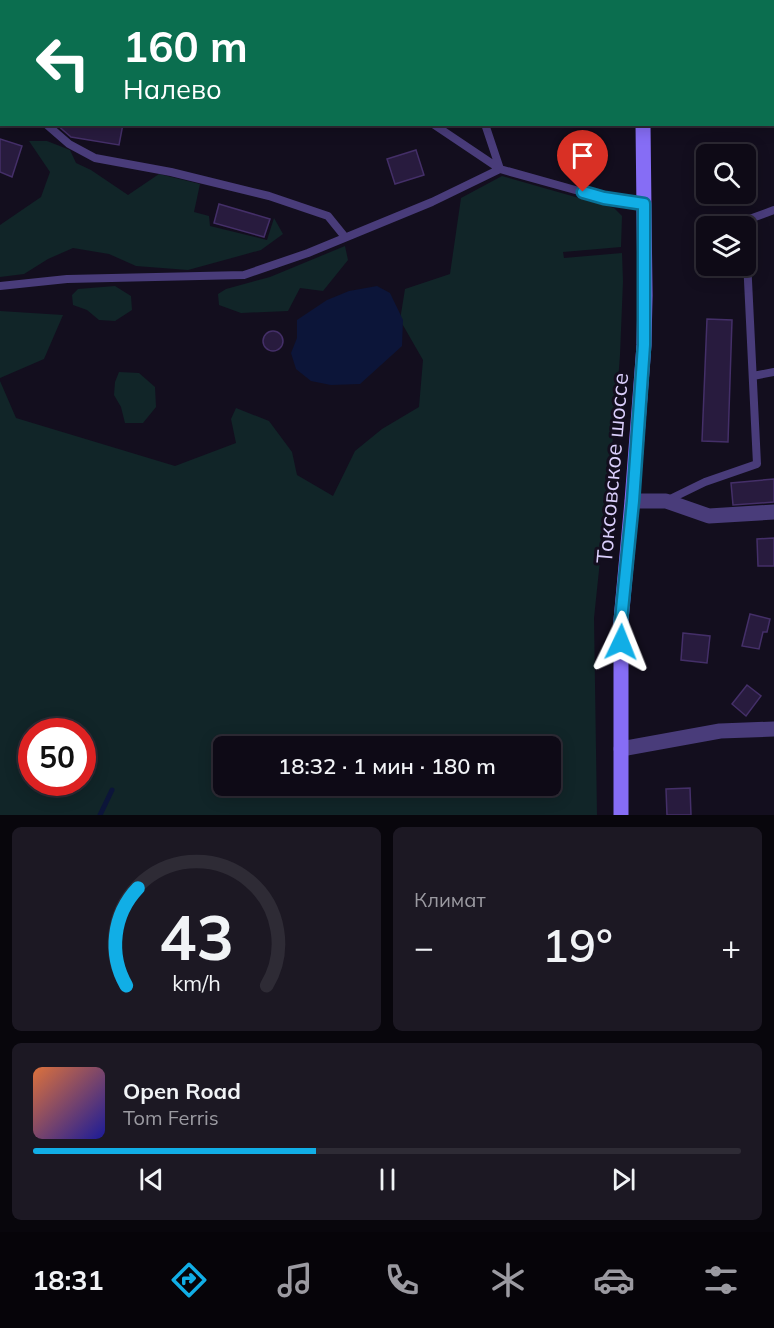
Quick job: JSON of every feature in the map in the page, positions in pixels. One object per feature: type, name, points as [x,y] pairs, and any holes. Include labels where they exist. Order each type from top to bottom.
[{"type":"main road","name":"Токсовское шоссе","points":[[621,815],[621,620],[633,501],[644,345],[642,126]]},
{"type":"street","points":[[633,501],[666,501],[709,516],[774,512]]},
{"type":"street","points":[[621,749],[720,731],[774,729]]},
{"type":"lane","points":[[47,126],[69,144],[95,158],[171,172],[269,196],[328,216],[345,237]]},
{"type":"lane","points":[[436,126],[500,169],[604,198],[644,204]]},
{"type":"lane","points":[[442,126],[447,134]]},
{"type":"lane","points":[[485,126],[500,169]]},
{"type":"lane","points":[[0,286],[67,279],[244,275],[308,253],[432,202],[500,169]]},
{"type":"lane","points":[[756,216],[774,210]]},
{"type":"lane","points":[[666,501],[705,482],[757,464],[748,276]]},
{"type":"lane","points":[[753,376],[774,372]]},
{"type":"green space","points":[[29,141],[47,141],[70,150],[76,163],[91,170],[128,195],[159,174],[200,184],[194,212],[209,216],[210,226],[267,240],[274,218],[283,234],[261,250],[188,270],[136,266],[109,254],[73,248],[48,259],[24,274],[0,277],[0,225],[41,197],[50,172]]},
{"type":"green space","points":[[502,176],[614,208],[622,216],[621,247],[563,252],[564,258],[622,253],[623,281],[616,408],[594,618],[597,815],[0,815],[0,381],[16,418],[175,466],[236,443],[231,419],[236,408],[269,421],[292,452],[297,475],[333,496],[355,451],[382,429],[419,407],[423,360],[400,320],[405,289],[450,274],[461,198]]},
{"type":"green space","points":[[345,246],[348,260],[323,291],[300,288],[288,311],[241,313],[219,305],[218,294],[226,289],[270,277]]},
{"type":"green space","points":[[115,286],[131,296],[132,310],[115,321],[99,320],[87,310],[73,305],[72,295],[78,289]]},
{"type":"green space","points":[[0,311],[63,315],[44,359],[0,378]]},
{"type":"green space","points":[[119,372],[139,373],[155,387],[156,407],[143,423],[125,423],[121,407],[114,395]]},
{"type":"water","points":[[377,286],[390,293],[403,320],[402,346],[360,384],[331,385],[311,381],[296,369],[291,353],[297,338],[297,320],[327,300],[349,291]]},
{"type":"building","points":[[58,126],[123,126],[119,145],[71,137]]},
{"type":"building","points":[[0,139],[22,146],[12,177],[0,172]]},
{"type":"building","points":[[416,150],[424,175],[395,184],[387,159]]},
{"type":"building","points":[[219,204],[270,219],[264,237],[214,223]]},
{"type":"building","points":[[707,319],[732,320],[728,442],[702,441]]},
{"type":"building","points":[[273,331],[280,334],[283,341],[280,348],[273,351],[266,348],[263,341],[266,334]]},
{"type":"building","points":[[774,479],[774,502],[733,505],[731,483]]},
{"type":"building","points":[[774,538],[774,566],[758,566],[757,539]]},
{"type":"building","points":[[750,614],[770,619],[767,632],[763,632],[759,649],[742,646]]},
{"type":"building","points":[[683,633],[710,636],[707,663],[681,660]]},
{"type":"building","points":[[747,685],[761,696],[746,716],[732,704]]},
{"type":"building","points":[[690,788],[691,815],[667,815],[666,789]]},
{"type":"waterway","points":[[100,815],[112,790]]},
{"type":"route","points":[[583,192],[604,198],[644,204],[644,345],[621,642]]}]
